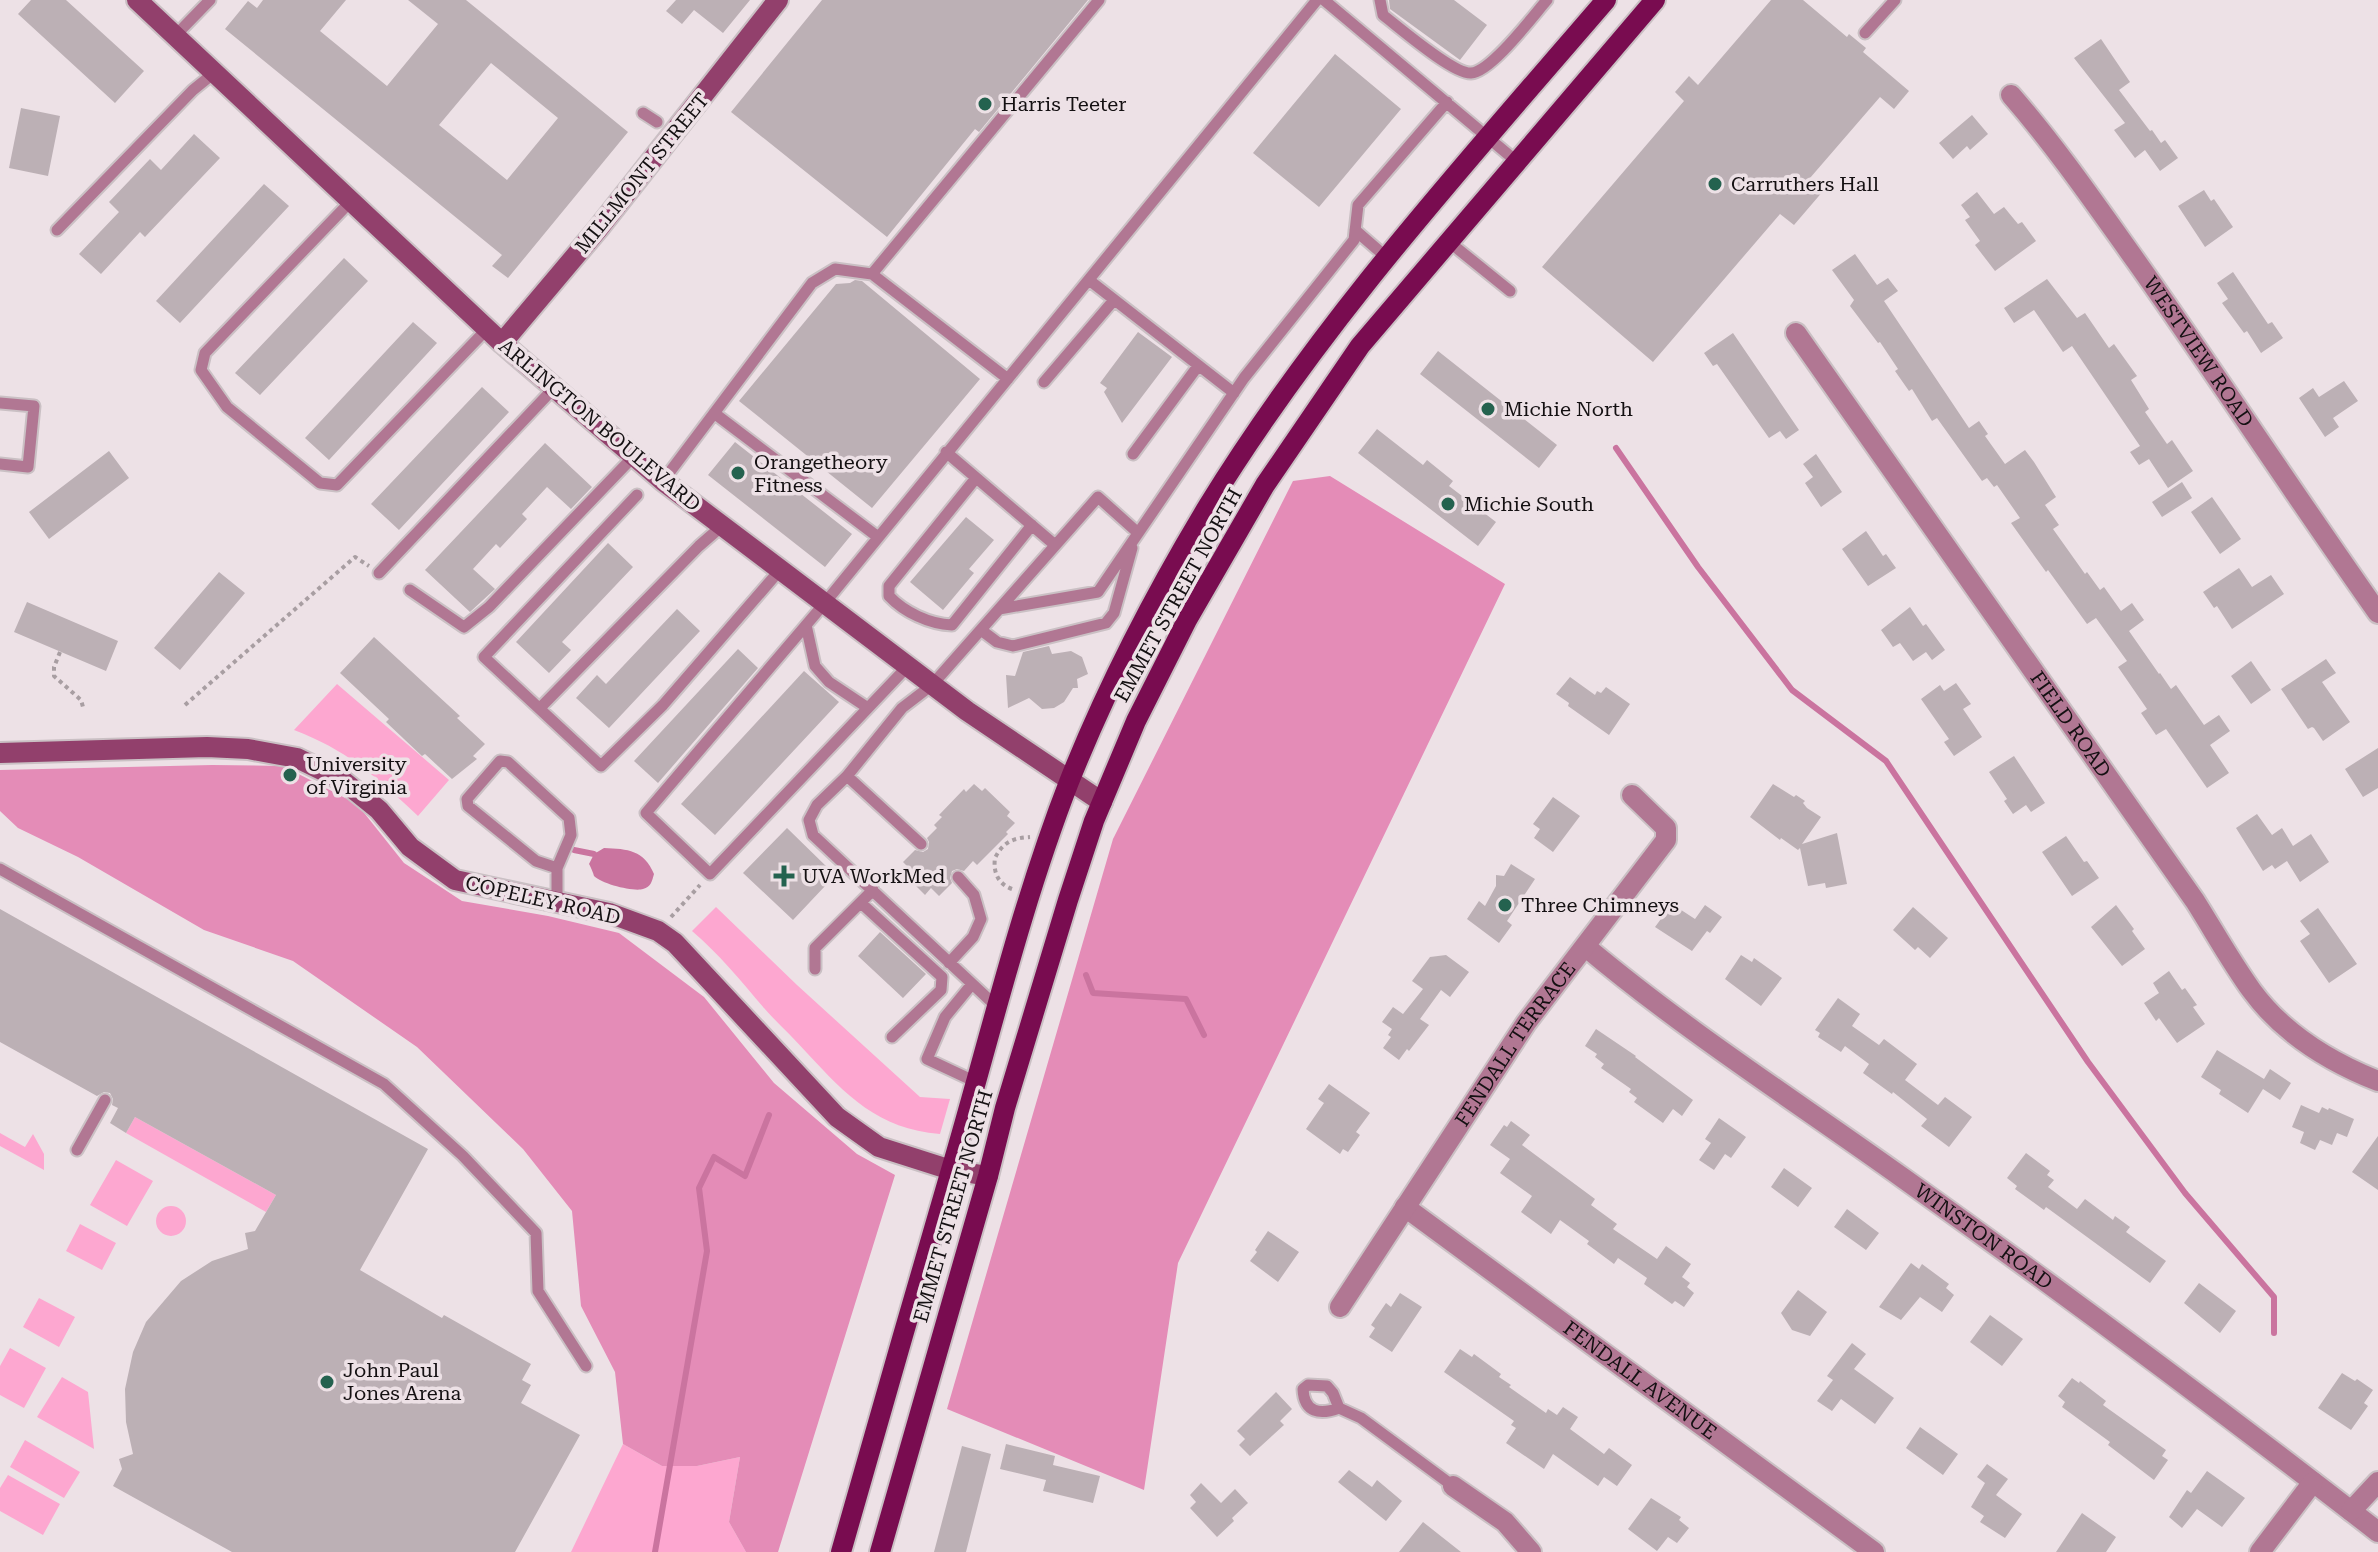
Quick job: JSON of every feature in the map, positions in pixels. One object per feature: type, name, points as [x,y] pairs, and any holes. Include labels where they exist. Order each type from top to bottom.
[{"type":"main road","name":"EMMET STREET NORTH","points":[[841,1552],[1046,844],[1100,711],[1206,509],[1258,427],[1316,345],[1386,257],[1606,0]]},
{"type":"main road","name":"EMMET STREET NORTH","points":[[880,1552],[1005,1108],[1063,915],[1102,802],[1136,721],[1187,620],[1265,485],[1360,346],[1655,0]]},
{"type":"street","name":"ARLINGTON BOULEVARD","points":[[137,0],[502,343],[663,481],[907,667],[1102,802]]},
{"type":"street","name":"MILLMONT STREET","points":[[502,343],[598,229],[778,0]]},
{"type":"street","name":"WESTVIEW ROAD","points":[[2011,95],[2048,138],[2202,354],[2290,488],[2378,613]]},
{"type":"street","name":"FIELD ROAD","points":[[1796,333],[2195,901],[2253,992],[2283,1024],[2312,1047],[2343,1066],[2378,1081]]},
{"type":"street","name":"COPELEY ROAD","points":[[0,753],[207,747],[248,749],[297,758],[342,780],[379,810],[410,847],[455,880],[609,913],[658,931],[675,943],[837,1117],[879,1147],[951,1170],[988,1176]]},
{"type":"street","name":"FENDALL TERRACE","points":[[1340,1307],[1526,1023],[1666,840],[1666,828],[1632,795]]},
{"type":"street","name":"WINSTON ROAD","points":[[1586,947],[1715,1045],[2145,1353],[2378,1532]]},
{"type":"street","name":"FENDALL AVENUE","points":[[1405,1207],[1874,1552]]},
{"type":"street","points":[[2260,1552],[2313,1482]]},
{"type":"street","points":[[2351,1511],[2378,1482]]},
{"type":"street","points":[[1453,1486],[1505,1522],[1531,1552]]},
{"type":"lane","points":[[175,36],[210,0]]},
{"type":"lane","points":[[872,274],[1099,0]]},
{"type":"lane","points":[[907,667],[710,874],[646,813],[824,604],[1317,0]]},
{"type":"lane","points":[[1324,0],[1516,161]]},
{"type":"lane","points":[[1380,0],[1383,15],[1457,70],[1473,73],[1489,65],[1547,0]]},
{"type":"lane","points":[[1865,33],[1895,0]]},
{"type":"lane","points":[[57,230],[193,90],[214,73]]},
{"type":"lane","points":[[999,609],[1098,592],[1234,393],[1354,240],[1358,205],[1447,102]]},
{"type":"lane","points":[[643,113],[657,122]]},
{"type":"lane","points":[[351,201],[205,353],[201,370],[227,407],[320,483],[337,485],[487,329]]},
{"type":"lane","points":[[1355,230],[1386,257]]},
{"type":"lane","points":[[1448,241],[1510,291]]},
{"type":"lane","points":[[663,481],[812,283],[835,269],[872,274],[1008,379]]},
{"type":"lane","points":[[1089,280],[1234,393]]},
{"type":"lane","points":[[1044,382],[1114,300]]},
{"type":"lane","points":[[1133,454],[1198,366]]},
{"type":"lane","points":[[379,573],[554,388]]},
{"type":"lane","points":[[0,403],[34,406],[28,467],[0,464]]},
{"type":"lane","points":[[714,413],[878,537]]},
{"type":"lane","points":[[946,452],[1055,545]]},
{"type":"lane","points":[[410,590],[464,627],[489,607],[634,456]]},
{"type":"lane","points":[[976,478],[889,586],[889,596],[897,604],[935,624],[952,625],[1032,525]]},
{"type":"lane","points":[[637,495],[484,657],[601,766],[663,705],[780,570]]},
{"type":"lane","points":[[997,1007],[813,835],[809,820],[817,805],[847,776],[902,708],[932,685],[1098,497],[1137,532]]},
{"type":"lane","points":[[540,708],[722,526]]},
{"type":"lane","points":[[981,630],[997,642],[1013,646],[1106,623],[1114,613],[1137,532]]},
{"type":"lane","points":[[806,625],[815,666],[829,682],[868,708]]},
{"type":"lane","points":[[557,868],[536,861],[468,806],[467,799],[500,761],[508,762],[569,818],[571,835],[557,868],[557,901]]},
{"type":"lane","points":[[847,776],[921,844]]},
{"type":"lane","points":[[0,869],[384,1084],[463,1156],[536,1233],[538,1291],[586,1366]]},
{"type":"lane","points":[[949,963],[973,937],[981,919],[974,895],[958,877]]},
{"type":"lane","points":[[815,969],[815,948],[873,890]]},
{"type":"lane","points":[[861,903],[942,977],[941,990],[892,1037]]},
{"type":"lane","points":[[972,984],[945,1017],[923,1059],[976,1082]]},
{"type":"lane","points":[[77,1150],[105,1100]]},
{"type":"lane","points":[[1339,1408],[1361,1418],[1453,1486]]},
{"type":"path","points":[[185,705],[355,557],[379,573]]},
{"type":"path","points":[[60,652],[54,676],[81,700],[83,707]]},
{"type":"path","points":[[1014,890],[1003,885],[995,871],[995,858],[1000,845],[1016,838],[1032,837]]},
{"type":"path","points":[[658,931],[710,874]]},
{"type":"shaded area","points":[[1330,476],[1505,584],[1178,1263],[1144,1490],[947,1409],[1113,839],[1293,481]]},
{"type":"shaded area","points":[[337,684],[449,780],[418,816],[375,777],[346,756],[294,730]]},
{"type":"shaded area","points":[[283,766],[357,804],[404,863],[462,901],[548,916],[619,933],[704,997],[774,1083],[857,1154],[895,1175],[778,1552],[746,1552],[729,1522],[740,1457],[697,1466],[662,1466],[623,1444],[615,1372],[581,1306],[572,1211],[523,1149],[417,1047],[293,961],[204,930],[78,857],[18,828],[0,811],[0,770]]},
{"type":"shaded area","points":[[604,848],[628,850],[640,855],[654,874],[649,885],[639,890],[626,888],[594,876],[589,864],[594,854]]},
{"type":"shaded area","points":[[716,907],[920,1097],[950,1099],[940,1134],[918,1131],[881,1117],[836,1083],[769,1014],[721,958],[692,931]]},
{"type":"shaded area","points":[[135,1117],[276,1195],[266,1212],[126,1133]]},
{"type":"shaded area","points":[[0,1133],[25,1147],[33,1134],[44,1154],[44,1170],[0,1146]]},
{"type":"shaded area","points":[[116,1160],[153,1181],[127,1226],[90,1205]]},
{"type":"shaded area","points":[[171,1206],[182,1210],[186,1221],[182,1232],[171,1236],[160,1232],[156,1221],[160,1210]]},
{"type":"shaded area","points":[[80,1224],[116,1243],[102,1270],[66,1251]]},
{"type":"shaded area","points":[[39,1298],[75,1317],[59,1347],[23,1327]]},
{"type":"shaded area","points":[[10,1348],[46,1368],[24,1408],[0,1395],[0,1366]]},
{"type":"shaded area","points":[[62,1377],[88,1392],[94,1449],[37,1417]]},
{"type":"shaded area","points":[[25,1440],[80,1472],[64,1498],[10,1467]]},
{"type":"shaded area","points":[[623,1444],[662,1466],[697,1466],[740,1457],[729,1522],[746,1552],[571,1552]]},
{"type":"shaded area","points":[[8,1475],[60,1504],[43,1535],[0,1511],[0,1488]]},
{"type":"building","points":[[31,0],[66,0],[144,71],[115,103],[18,14]]},
{"type":"building","points":[[263,0],[346,0],[320,31],[387,86],[438,24],[408,0],[466,0],[628,132],[508,278],[492,266],[502,255],[225,29],[248,1],[257,8]],"holes":[[[491,63],[558,118],[507,180],[439,125]]]},
{"type":"building","points":[[676,0],[750,0],[723,33],[694,10],[682,24],[666,11]]},
{"type":"building","points":[[822,0],[1088,0],[979,132],[975,129],[887,237],[731,112]]},
{"type":"building","points":[[1389,0],[1454,0],[1487,25],[1460,60],[1390,9]]},
{"type":"building","name":"Carruthers Hall","points":[[1771,0],[1803,0],[1847,37],[1849,34],[1866,48],[1863,52],[1909,91],[1894,109],[1880,97],[1810,178],[1824,190],[1794,225],[1780,214],[1653,362],[1542,267],[1684,101],[1675,92],[1689,76],[1698,85]]},
{"type":"building","points":[[2101,39],[2130,82],[2119,90],[2150,131],[2161,143],[2165,140],[2178,158],[2160,171],[2145,150],[2135,158],[2114,130],[2125,123],[2074,58]]},
{"type":"building","points":[[1335,54],[1401,109],[1319,207],[1253,153]]},
{"type":"building","points":[[21,108],[60,116],[48,176],[9,168]]},
{"type":"building","points":[[1972,115],[1988,134],[1970,150],[1967,146],[1953,159],[1939,143]]},
{"type":"building","points":[[194,134],[220,158],[145,237],[140,232],[101,274],[79,254],[119,212],[109,202],[150,159],[161,170]]},
{"type":"building","points":[[264,184],[289,206],[180,323],[156,301]]},
{"type":"building","points":[[2204,190],[2233,227],[2205,247],[2178,206]]},
{"type":"building","points":[[1977,192],[1994,214],[2004,207],[2018,224],[2022,222],[2036,241],[1995,271],[1975,245],[1980,241],[1965,220],[1970,217],[1961,205]]},
{"type":"building","points":[[1855,254],[1877,285],[1888,278],[1898,291],[1884,301],[1969,428],[1979,421],[1988,434],[1985,436],[2005,464],[2025,450],[2034,462],[2056,497],[2045,505],[2059,525],[2053,529],[2085,574],[2087,572],[2100,590],[2104,587],[2121,611],[2132,603],[2144,620],[2129,631],[2159,674],[2171,689],[2176,685],[2204,725],[2219,715],[2230,731],[2210,745],[2229,773],[2207,788],[2166,729],[2156,735],[2141,713],[2147,709],[2118,667],[2127,661],[2096,618],[2087,624],[2048,570],[2046,572],[2011,523],[2020,518],[1997,485],[1994,487],[1987,478],[1982,481],[1937,418],[1932,421],[1912,389],[1909,391],[1895,371],[1898,369],[1880,342],[1850,306],[1854,300],[1832,270]]},
{"type":"building","points":[[344,258],[368,281],[260,395],[235,373]]},
{"type":"building","points":[[2233,272],[2268,324],[2272,322],[2283,338],[2261,353],[2247,331],[2244,333],[2222,303],[2228,299],[2217,283]]},
{"type":"building","points":[[2047,279],[2077,318],[2085,313],[2109,348],[2114,344],[2137,376],[2131,380],[2149,409],[2145,412],[2167,444],[2172,440],[2193,471],[2168,488],[2149,459],[2139,465],[2130,452],[2140,446],[2072,346],[2063,352],[2034,310],[2014,323],[2004,308]]},
{"type":"building","points":[[862,281],[980,379],[872,508],[739,401],[836,284]]},
{"type":"building","points":[[413,322],[437,343],[329,460],[305,438]]},
{"type":"building","points":[[1138,332],[1172,357],[1122,423],[1104,392],[1107,388],[1100,383]]},
{"type":"building","points":[[1733,333],[1799,430],[1786,439],[1780,431],[1769,438],[1717,364],[1713,366],[1704,353]]},
{"type":"building","name":"Michie North","points":[[1438,351],[1557,445],[1539,468],[1420,374]]},
{"type":"building","points":[[2344,381],[2358,401],[2333,418],[2339,427],[2325,437],[2299,398],[2313,388],[2319,397]]},
{"type":"building","points":[[482,387],[509,412],[399,530],[371,504]]},
{"type":"building","name":"Michie South","points":[[1377,429],[1423,465],[1427,460],[1453,481],[1449,486],[1496,522],[1478,546],[1358,453]]},
{"type":"building","points":[[735,442],[852,534],[825,567],[708,475]]},
{"type":"building","points":[[545,443],[592,487],[571,509],[547,487],[522,514],[527,519],[500,548],[496,544],[473,569],[495,589],[470,612],[425,570]]},
{"type":"building","points":[[109,451],[129,478],[49,539],[29,512]]},
{"type":"building","points":[[1816,454],[1842,492],[1821,507],[1805,483],[1813,477],[1803,464]]},
{"type":"building","points":[[2182,482],[2192,498],[2162,517],[2152,502]]},
{"type":"building","points":[[2212,497],[2241,539],[2220,554],[2191,512]]},
{"type":"building","points":[[966,517],[994,540],[969,569],[974,573],[943,610],[910,582]]},
{"type":"building","points":[[1866,531],[1883,556],[1886,554],[1896,568],[1868,586],[1842,549]]},
{"type":"building","points":[[608,543],[633,567],[562,642],[571,650],[549,673],[516,642]]},
{"type":"building","points":[[2239,568],[2252,587],[2271,575],[2284,594],[2232,629],[2203,592]]},
{"type":"building","points":[[219,572],[245,593],[180,670],[154,648]]},
{"type":"building","points":[[27,602],[118,641],[106,671],[14,632]]},
{"type":"building","points":[[1910,607],[1945,650],[1932,660],[1926,652],[1913,661],[1900,643],[1893,647],[1881,630]]},
{"type":"building","points":[[677,609],[700,631],[609,728],[576,698],[597,675],[606,684]]},
{"type":"building","points":[[374,637],[460,716],[457,718],[485,744],[473,756],[477,759],[452,779],[386,722],[389,719],[340,673]]},
{"type":"building","points":[[1049,646],[1052,654],[1071,651],[1082,657],[1088,674],[1077,679],[1078,688],[1073,688],[1064,702],[1054,708],[1042,709],[1029,698],[1008,708],[1006,675],[1015,676],[1023,652]]},
{"type":"building","points":[[738,649],[758,668],[658,783],[634,761]]},
{"type":"building","points":[[2326,659],[2336,673],[2322,682],[2350,722],[2323,741],[2314,728],[2308,729],[2281,689]]},
{"type":"building","points":[[2251,661],[2271,690],[2251,704],[2231,676]]},
{"type":"building","points":[[804,671],[839,702],[715,835],[681,804]]},
{"type":"building","points":[[1570,677],[1595,695],[1606,687],[1630,704],[1609,735],[1556,694]]},
{"type":"building","points":[[1956,683],[1971,704],[1963,709],[1982,737],[1954,756],[1944,742],[1949,739],[1921,699],[1940,685],[1944,691]]},
{"type":"building","points":[[2378,748],[2378,788],[2363,797],[2345,769]]},
{"type":"building","points":[[2014,756],[2045,803],[2031,812],[2026,805],[2013,814],[1989,772]]},
{"type":"building","points":[[974,784],[982,791],[985,788],[1010,812],[1007,816],[1015,823],[977,865],[973,861],[964,871],[952,871],[952,883],[939,896],[931,888],[925,895],[907,877],[912,871],[903,862],[915,850],[923,852],[928,849],[927,838],[937,828],[934,825],[942,817],[939,815],[964,789],[966,792]]},
{"type":"building","points":[[1773,784],[1805,801],[1803,803],[1807,808],[1821,817],[1802,844],[1837,833],[1847,884],[1826,888],[1825,883],[1808,886],[1800,848],[1798,850],[1780,840],[1750,817]]},
{"type":"building","points":[[1553,797],[1580,816],[1553,852],[1534,838],[1540,829],[1533,824]]},
{"type":"building","points":[[2257,814],[2272,835],[2282,828],[2293,846],[2311,834],[2329,862],[2300,882],[2287,861],[2275,869],[2272,865],[2263,871],[2236,828]]},
{"type":"building","name":"UVA WorkMed","points":[[787,828],[829,869],[820,879],[826,885],[793,920],[743,873]]},
{"type":"building","points":[[2066,836],[2099,878],[2072,896],[2042,852]]},
{"type":"building","name":"Three Chimneys","points":[[1511,864],[1535,879],[1507,921],[1512,925],[1499,943],[1467,919],[1479,901],[1485,906],[1496,886],[1496,875],[1504,876]]},
{"type":"building","points":[[1672,904],[1695,919],[1705,905],[1722,917],[1692,951],[1655,927]]},
{"type":"building","points":[[2116,905],[2145,949],[2122,966],[2091,927]]},
{"type":"building","points":[[1913,907],[1948,938],[1930,958],[1918,947],[1915,950],[1893,930]]},
{"type":"building","points":[[2318,908],[2357,964],[2329,983],[2300,941],[2310,934],[2300,921]]},
{"type":"building","name":"John Paul Jones Arena","points":[[0,909],[428,1149],[360,1270],[442,1318],[444,1315],[531,1364],[522,1380],[531,1385],[521,1403],[580,1435],[515,1552],[232,1552],[113,1486],[122,1469],[119,1459],[133,1454],[126,1422],[125,1389],[133,1352],[146,1322],[181,1281],[212,1261],[248,1249],[245,1233],[255,1231],[276,1195],[135,1117],[126,1133],[110,1123],[118,1108],[112,1105],[110,1093],[97,1096],[0,1042]]},
{"type":"building","points":[[880,932],[926,974],[903,998],[858,956]]},
{"type":"building","points":[[1446,955],[1469,972],[1450,997],[1441,990],[1420,1019],[1429,1025],[1399,1060],[1383,1048],[1391,1037],[1388,1035],[1392,1029],[1382,1022],[1393,1007],[1403,1014],[1423,989],[1412,981],[1430,957]]},
{"type":"building","points":[[1741,955],[1752,962],[1754,958],[1782,978],[1761,1006],[1725,979]]},
{"type":"building","points":[[2169,971],[2197,1005],[2193,1007],[2205,1024],[2177,1043],[2144,1003],[2159,993],[2153,983]]},
{"type":"building","points":[[1838,998],[1860,1014],[1852,1026],[1879,1045],[1884,1039],[1917,1064],[1905,1080],[1938,1105],[1945,1097],[1972,1117],[1949,1147],[1921,1126],[1927,1119],[1863,1073],[1869,1064],[1845,1046],[1841,1052],[1818,1037],[1820,1033],[1815,1030]]},
{"type":"building","points":[[1596,1029],[1693,1100],[1682,1116],[1673,1109],[1663,1123],[1634,1102],[1637,1098],[1629,1092],[1631,1089],[1601,1068],[1604,1064],[1595,1057],[1597,1054],[1585,1046]]},
{"type":"building","points":[[2217,1050],[2264,1079],[2270,1069],[2291,1083],[2280,1100],[2263,1089],[2248,1113],[2219,1094],[2221,1090],[2201,1077]]},
{"type":"building","points":[[1329,1084],[1370,1113],[1356,1132],[1360,1135],[1348,1152],[1343,1149],[1340,1154],[1306,1129],[1324,1103],[1318,1099]]},
{"type":"building","points":[[2301,1105],[2319,1113],[2322,1107],[2329,1108],[2354,1119],[2347,1137],[2337,1133],[2332,1145],[2320,1140],[2315,1150],[2300,1143],[2304,1132],[2292,1127]]},
{"type":"building","points":[[1719,1118],[1746,1137],[1731,1158],[1725,1154],[1714,1170],[1699,1160],[1711,1143],[1705,1139]]},
{"type":"building","points":[[1511,1121],[1530,1135],[1522,1145],[1595,1199],[1591,1205],[1617,1224],[1613,1229],[1657,1259],[1666,1246],[1691,1264],[1682,1277],[1690,1283],[1687,1287],[1694,1293],[1684,1307],[1675,1301],[1672,1304],[1644,1284],[1647,1278],[1618,1258],[1614,1264],[1560,1220],[1551,1234],[1521,1212],[1532,1196],[1500,1173],[1510,1159],[1490,1145],[1504,1125],[1507,1127]]},
{"type":"building","points":[[2378,1136],[2378,1190],[2352,1172]]},
{"type":"building","points":[[2026,1153],[2050,1171],[2047,1175],[2054,1180],[2048,1187],[2077,1209],[2085,1199],[2113,1220],[2115,1216],[2130,1227],[2126,1232],[2166,1261],[2150,1283],[2046,1207],[2044,1210],[2015,1189],[2017,1186],[2007,1178]]},
{"type":"building","points":[[1784,1168],[1812,1188],[1798,1207],[1771,1187]]},
{"type":"building","points":[[1847,1209],[1879,1233],[1866,1250],[1834,1227]]},
{"type":"building","points":[[1268,1231],[1299,1252],[1278,1282],[1250,1261]]},
{"type":"building","points":[[1911,1263],[1919,1269],[1922,1264],[1949,1284],[1946,1288],[1954,1295],[1942,1312],[1920,1297],[1901,1320],[1879,1307]]},
{"type":"building","points":[[2199,1283],[2236,1311],[2220,1333],[2184,1303]]},
{"type":"building","points":[[1798,1290],[1827,1312],[1810,1336],[1792,1330],[1781,1313]]},
{"type":"building","points":[[1400,1293],[1422,1307],[1392,1352],[1369,1337],[1375,1328],[1371,1325],[1386,1303],[1391,1307]]},
{"type":"building","points":[[1990,1315],[2023,1339],[2002,1366],[1970,1342]]},
{"type":"building","points":[[1852,1343],[1866,1354],[1854,1369],[1894,1398],[1875,1424],[1841,1399],[1832,1411],[1817,1401],[1833,1380],[1827,1376]]},
{"type":"building","points":[[1460,1349],[1472,1357],[1474,1354],[1493,1368],[1501,1374],[1499,1377],[1511,1385],[1509,1387],[1546,1413],[1548,1409],[1557,1415],[1563,1407],[1578,1417],[1570,1429],[1604,1454],[1609,1448],[1632,1465],[1617,1486],[1604,1477],[1598,1486],[1553,1454],[1544,1469],[1506,1443],[1516,1428],[1511,1425],[1514,1421],[1444,1372]]},
{"type":"building","points":[[2342,1373],[2373,1390],[2364,1403],[2368,1406],[2351,1430],[2318,1408]]},
{"type":"building","points":[[2072,1378],[2106,1401],[2103,1405],[2166,1450],[2162,1456],[2168,1460],[2154,1480],[2108,1445],[2110,1442],[2062,1407],[2065,1402],[2058,1396]]},
{"type":"building","points":[[1276,1392],[1292,1409],[1280,1421],[1284,1425],[1250,1456],[1239,1445],[1245,1439],[1237,1431]]},
{"type":"building","points":[[1920,1427],[1958,1454],[1943,1475],[1906,1448]]},
{"type":"building","points":[[1006,1444],[1055,1456],[1053,1465],[1100,1476],[1093,1503],[1043,1491],[1046,1480],[1000,1469]]},
{"type":"building","points":[[962,1446],[991,1454],[966,1552],[934,1552]]},
{"type":"building","points":[[1987,1464],[2008,1479],[1996,1495],[2022,1514],[2005,1538],[1980,1522],[1984,1516],[1971,1507],[1985,1483],[1977,1477]]},
{"type":"building","points":[[1349,1470],[1372,1487],[1377,1480],[1402,1501],[1386,1521],[1338,1482]]},
{"type":"building","points":[[2207,1471],[2245,1498],[2222,1527],[2197,1509],[2182,1528],[2169,1517],[2187,1490],[2191,1493]]},
{"type":"building","points":[[1201,1483],[1221,1503],[1235,1489],[1248,1503],[1217,1537],[1190,1508],[1196,1502],[1190,1495]]},
{"type":"building","points":[[1651,1498],[1681,1517],[1679,1520],[1689,1528],[1677,1543],[1668,1537],[1657,1551],[1628,1529]]},
{"type":"building","points":[[2082,1513],[2116,1537],[2106,1552],[2056,1552]]},
{"type":"building","points":[[1423,1522],[1461,1552],[1399,1552]]},
{"type":"waterway","points":[[1616,448],[1698,567],[1792,690],[1886,761],[2088,1062],[2185,1193],[2274,1297],[2274,1333]]},
{"type":"waterway","points":[[574,850],[594,854]]},
{"type":"waterway","points":[[1086,975],[1093,993],[1186,999],[1204,1035]]},
{"type":"waterway","points":[[655,1552],[707,1251],[699,1188],[714,1157],[745,1176],[769,1115]]},
{"type":"place","name":"Harris Teeter","points":[[985,104]]},
{"type":"place","name":"Carruthers Hall","points":[[1715,184]]},
{"type":"place","name":"Michie North","points":[[1488,409]]},
{"type":"place","name":"Orangetheory Fitness","points":[[738,473]]},
{"type":"place","name":"Michie South","points":[[1448,504]]},
{"type":"place","name":"University of Virginia","points":[[290,775]]},
{"type":"place","name":"UVA WorkMed","points":[[784,876]]},
{"type":"place","name":"Three Chimneys","points":[[1505,905]]},
{"type":"place","name":"John Paul Jones Arena","points":[[327,1382]]}]
